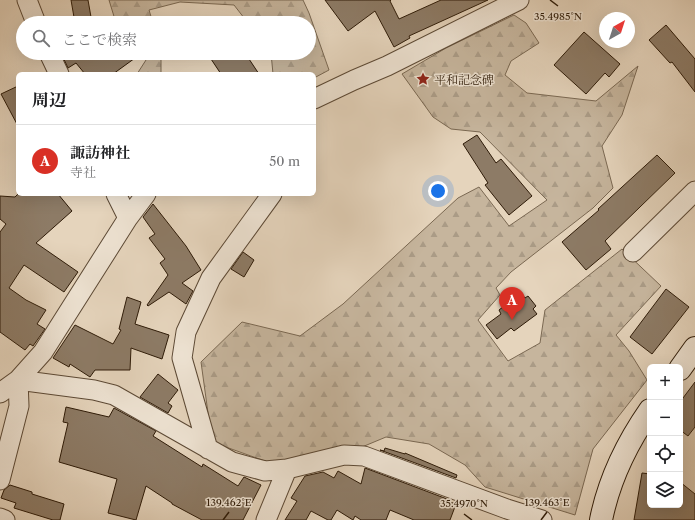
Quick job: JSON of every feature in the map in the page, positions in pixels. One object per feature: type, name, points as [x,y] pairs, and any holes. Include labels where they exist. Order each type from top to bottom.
[{"type":"street","points":[[26,0],[33,16]]},
{"type":"street","points":[[316,99],[354,80],[387,66],[519,0]]},
{"type":"street","points":[[52,60],[58,72]]},
{"type":"street","points":[[633,252],[695,191]]},
{"type":"street","points":[[117,196],[128,218]]},
{"type":"street","points":[[0,393],[18,380],[43,352],[128,218],[144,196]]},
{"type":"street","points":[[208,450],[182,358],[186,332],[211,278],[271,196]]},
{"type":"street","points":[[683,365],[695,348]]},
{"type":"street","points":[[18,380],[94,390],[114,395],[208,450],[232,462],[258,469],[287,469],[344,455],[364,456],[507,510],[542,520]]},
{"type":"street","points":[[0,480],[19,406],[18,380]]},
{"type":"street","points":[[601,520],[613,478],[629,443],[647,414]]},
{"type":"street","points":[[266,520],[287,469]]},
{"type":"street","points":[[0,518],[5,520]]},
{"type":"green space","points":[[109,0],[303,0],[310,16],[243,16],[234,5],[180,2],[149,10],[151,16],[114,16]]},
{"type":"green space","points":[[514,15],[526,23],[539,43],[511,61],[505,75],[527,93],[596,101],[638,66],[622,115],[602,146],[613,188],[593,208],[511,272],[496,288],[500,295],[478,320],[508,361],[540,343],[545,310],[622,249],[661,286],[616,335],[629,351],[647,380],[593,449],[575,515],[485,487],[465,465],[429,444],[386,437],[362,447],[287,469],[212,442],[201,362],[242,322],[300,336],[343,304],[458,198],[479,187],[509,226],[547,200],[480,132],[451,129],[433,117],[402,74],[446,48]]},
{"type":"green space","points":[[316,33],[329,70],[316,77],[316,72],[273,72],[272,60],[316,60]]},
{"type":"green space","points":[[146,60],[161,60],[161,72],[138,72]]},
{"type":"building","points":[[71,0],[88,0],[91,16],[74,16]]},
{"type":"building","points":[[325,0],[391,0],[390,1],[399,19],[441,0],[488,0],[409,36],[410,38],[394,47],[375,11],[348,31]]},
{"type":"building","points":[[666,25],[695,59],[695,92],[672,62],[670,63],[649,40]]},
{"type":"building","points":[[584,32],[599,45],[599,48],[602,48],[620,64],[609,77],[605,73],[586,94],[554,65]]},
{"type":"building","points":[[64,60],[132,60],[116,72],[83,72],[76,63],[68,68]]},
{"type":"building","points":[[212,60],[250,60],[258,72],[220,72]]},
{"type":"building","points":[[16,87],[16,122],[1,94]]},
{"type":"building","points":[[477,135],[496,163],[501,159],[532,196],[509,215],[485,185],[488,183],[463,144]]},
{"type":"building","points":[[657,155],[675,173],[605,241],[611,249],[586,270],[562,242],[599,210],[598,209]]},
{"type":"building","points":[[0,196],[60,196],[72,211],[36,243],[78,272],[64,292],[24,265],[9,288],[26,300],[46,310],[37,324],[45,329],[33,346],[30,344],[25,350],[0,332],[0,232],[6,224],[0,219]]},
{"type":"building","points":[[153,204],[186,246],[201,270],[182,283],[193,291],[186,304],[169,292],[148,306],[147,305],[168,275],[160,263],[165,259],[149,238],[155,234],[143,217]]},
{"type":"building","points":[[243,252],[254,260],[244,277],[231,269]]},
{"type":"building","points":[[666,289],[689,307],[652,354],[630,337]]},
{"type":"building","points":[[521,293],[525,298],[528,296],[536,306],[533,309],[537,314],[514,331],[511,328],[497,339],[486,325],[501,314],[499,310]]},
{"type":"building","points":[[127,297],[141,302],[135,324],[169,335],[162,359],[131,348],[130,370],[95,370],[90,377],[70,364],[69,367],[53,358],[75,325],[113,344],[121,330],[119,329]]},
{"type":"building","points":[[158,374],[178,390],[168,403],[172,406],[168,413],[140,397]]},
{"type":"building","points":[[695,382],[695,427],[688,436],[683,432],[683,398]]},
{"type":"building","points":[[66,407],[109,417],[114,408],[156,431],[153,436],[202,467],[203,464],[238,486],[244,477],[261,485],[243,520],[202,520],[172,504],[146,486],[136,520],[108,513],[117,479],[59,462],[68,423],[63,422]]},
{"type":"building","points":[[385,448],[405,453],[457,475],[456,478],[380,450],[384,451]]},
{"type":"building","points":[[365,468],[447,499],[447,501],[456,504],[450,520],[414,520],[390,510],[386,520],[361,520],[355,516],[353,520],[337,510],[331,520],[328,520],[311,511],[306,520],[285,520],[297,501],[291,498],[305,476],[323,472],[334,478],[338,471],[361,484]]},
{"type":"building","points":[[642,473],[647,474],[647,508],[683,508],[683,484],[695,494],[695,520],[634,520]]},
{"type":"building","points":[[10,485],[64,504],[60,520],[53,520],[14,508],[16,503],[1,498],[4,490]]},
{"type":"place","name":"平和記念碑","points":[[423,79]]},
{"type":"place","name":"諏訪神社","points":[[512,320]]}]
